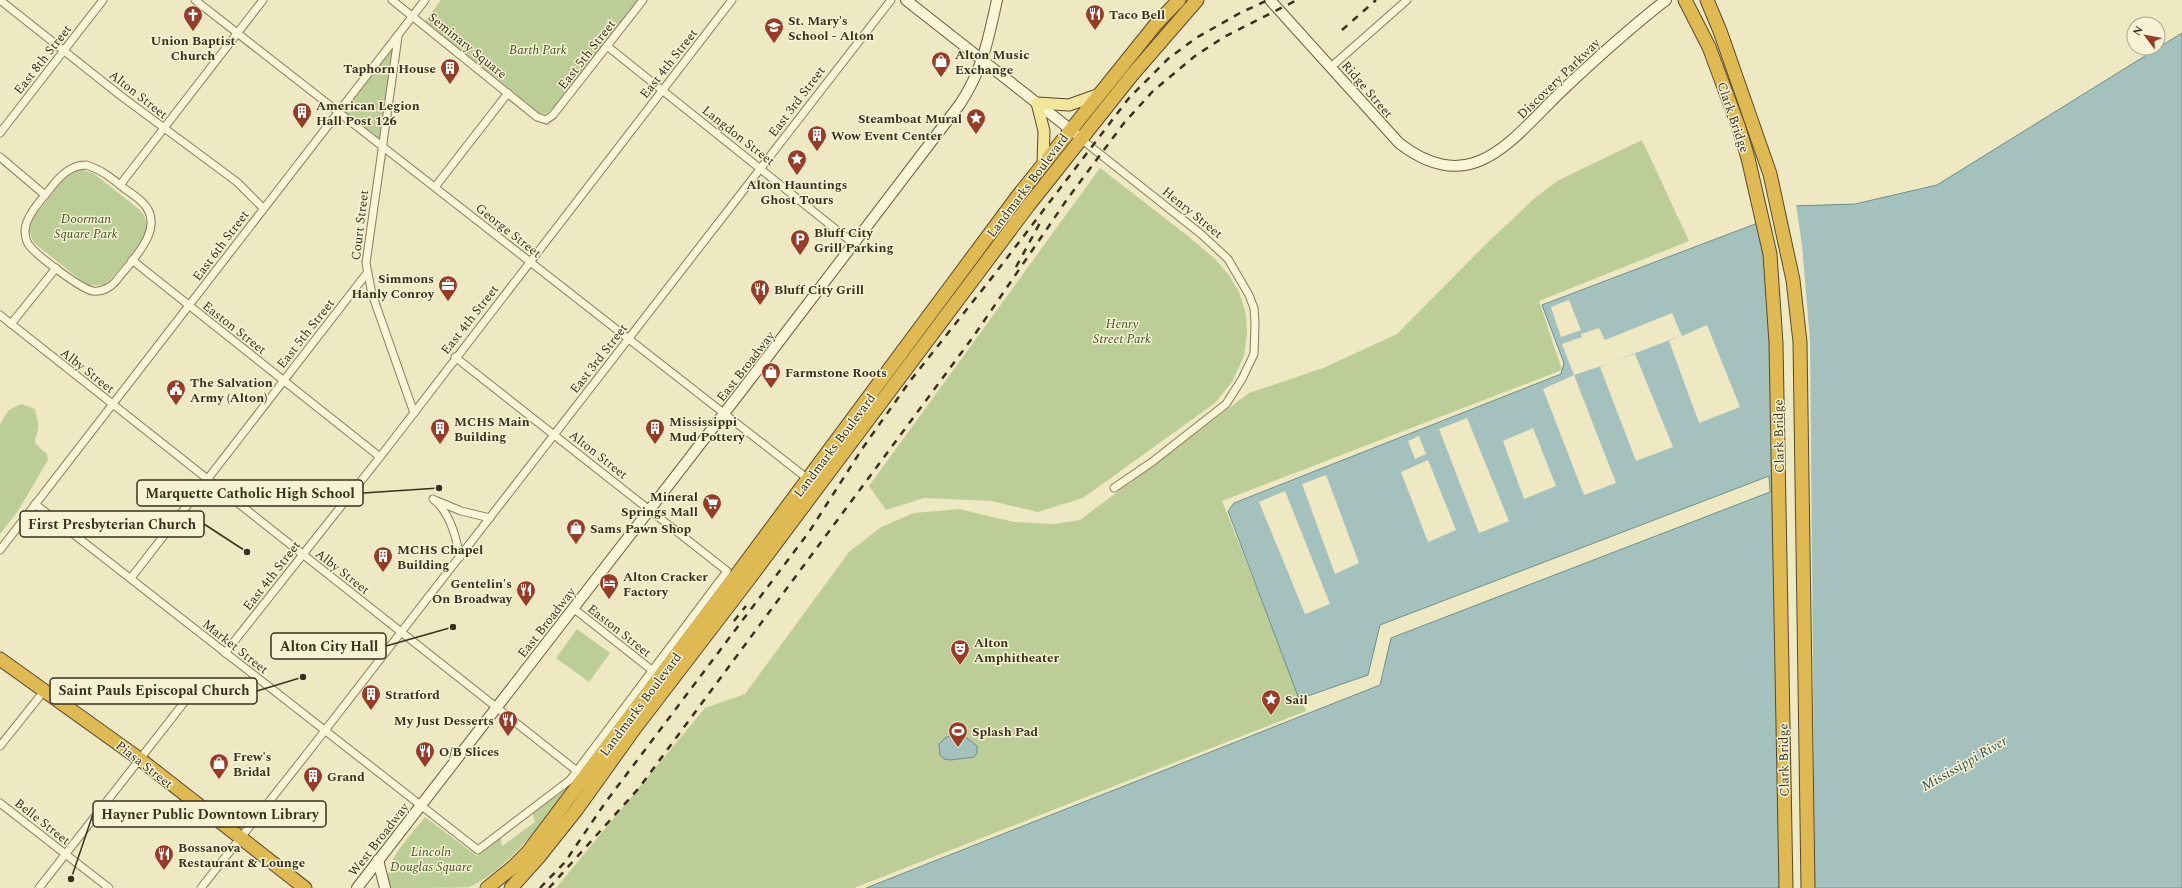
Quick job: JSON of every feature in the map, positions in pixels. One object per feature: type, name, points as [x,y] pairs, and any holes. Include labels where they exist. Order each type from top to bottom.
[{"type":"highway","name":"Landmarks Boulevard","points":[[487,888],[514,868],[528,852],[1043,164],[1156,24],[1179,0]]},
{"type":"highway","name":"Landmarks Boulevard","points":[[511,888],[538,858],[577,809],[635,728],[751,577],[1028,206],[1081,138],[1197,0]]},
{"type":"highway","name":"Clark Bridge","points":[[1685,0],[1709,47],[1738,126],[1756,188],[1770,254],[1776,343],[1786,888]]},
{"type":"highway","name":"Clark Bridge","points":[[1707,0],[1720,31],[1770,174],[1793,280],[1800,342],[1808,888]]},
{"type":"highway","name":"Piasa Street","points":[[0,659],[141,760],[301,887]]},
{"type":"main road","points":[[1043,164],[1044,136],[1037,103],[1069,105],[1100,94]]},
{"type":"street","name":"Alton Street","points":[[0,0],[164,129],[237,182],[262,208]]},
{"type":"street","name":"East 8th Street","points":[[0,133],[103,0]]},
{"type":"street","name":"George Street","points":[[195,0],[808,479]]},
{"type":"street","points":[[120,185],[263,0]]},
{"type":"street","name":"Seminary Square","points":[[392,0],[536,117],[546,120]]},
{"type":"street","name":"East 6th Street","points":[[0,550],[189,306],[262,208],[425,0]]},
{"type":"street","name":"East 5th Street","points":[[546,120],[553,115],[643,0]]},
{"type":"street","name":"East 4th Street","points":[[225,653],[380,457],[732,0]]},
{"type":"street","name":"East 3rd Street","points":[[201,888],[325,731],[760,167],[891,0]]},
{"type":"street","name":"Henry Street","points":[[906,0],[1201,234],[1228,259],[1249,295],[1254,308],[1254,354],[1247,369],[1226,404],[1152,462],[1114,488]]},
{"type":"street","name":"East Broadway","points":[[421,806],[724,414],[960,104],[973,84],[983,60],[997,0]]},
{"type":"street","name":"Ridge Street","points":[[1270,0],[1386,130],[1410,152],[1439,164],[1464,165]]},
{"type":"street","points":[[1331,67],[1407,0]]},
{"type":"street","name":"Discovery Parkway","points":[[1464,165],[1490,157],[1510,143],[1601,54],[1666,0]]},
{"type":"street","name":"Court Street","points":[[398,34],[367,253],[367,273],[372,294],[414,413]]},
{"type":"street","name":"Langdon Street","points":[[607,46],[760,167],[854,244]]},
{"type":"street","points":[[435,187],[508,94]]},
{"type":"street","points":[[0,157],[45,195]]},
{"type":"street","points":[[82,165],[96,169],[120,185],[143,202],[150,216],[150,232],[147,241],[116,280],[104,290],[99,291],[86,289],[36,253],[27,241],[26,224],[45,195],[68,170],[82,165]]},
{"type":"street","name":"Easton Street","points":[[132,260],[380,457]]},
{"type":"street","points":[[12,324],[56,268]]},
{"type":"street","name":"East 5th Street","points":[[131,578],[367,273]]},
{"type":"street","name":"Alby Street","points":[[0,315],[577,771]]},
{"type":"street","name":"Alton Street","points":[[455,358],[555,434],[727,570],[653,671]]},
{"type":"street","points":[[460,557],[453,530],[442,509],[433,499],[461,511],[490,518]]},
{"type":"street","name":"Market Street","points":[[36,504],[478,850],[564,786],[577,771]]},
{"type":"street","name":"Easton Street","points":[[573,608],[653,671]]},
{"type":"street","points":[[577,771],[653,671]]},
{"type":"street","points":[[39,888],[141,760],[197,686]]},
{"type":"street","points":[[0,746],[44,690]]},
{"type":"street","name":"Belle Street","points":[[0,803],[109,888]]},
{"type":"street","name":"West Broadway","points":[[357,888],[421,806]]},
{"type":"street","points":[[378,860],[385,888]]},
{"type":"green space","name":"Barth Park","points":[[441,0],[638,0],[554,108],[545,114],[539,113],[425,21]]},
{"type":"green space","points":[[395,41],[379,140],[343,111]]},
{"type":"green space","points":[[1642,140],[1689,241],[1539,301],[1562,370],[1222,501],[1306,711],[854,888],[556,888],[705,708],[745,694],[849,552],[881,527],[914,513],[959,509],[1014,522],[1054,524],[1080,520],[1249,393],[1323,368],[1397,334],[1488,242],[1536,197],[1559,180]]},
{"type":"green space","name":"Henry Street Park","points":[[1100,168],[1188,236],[1215,259],[1229,275],[1239,292],[1246,314],[1247,334],[1244,356],[1232,382],[1215,403],[1083,498],[1038,512],[991,501],[924,498],[886,510],[869,486]]},
{"type":"green space","name":"Doorman Square Park","points":[[80,169],[93,173],[140,210],[145,217],[146,222],[147,228],[144,236],[120,269],[103,285],[87,285],[34,243],[29,231],[32,219],[68,174]]},
{"type":"green space","points":[[21,404],[35,409],[38,431],[35,442],[47,454],[48,460],[18,511],[0,534],[0,424],[9,410]]},
{"type":"green space","points":[[577,629],[610,653],[589,682],[556,658]]},
{"type":"green space","name":"Lincoln Douglas Square","points":[[570,786],[525,843],[497,870],[483,880],[469,887],[389,888],[388,878],[393,859],[405,841],[425,817],[477,856],[501,838],[502,846],[535,822],[533,813]]},
{"type":"water","name":"Mississippi River","points":[[2182,33],[2182,888],[866,888],[1380,685],[1391,638],[1770,492],[1769,476],[1380,625],[1368,675],[1299,699],[1228,511],[1234,503],[1561,374],[1564,363],[1542,305],[1755,224],[1789,223],[1792,206],[1855,204],[1937,185],[2145,56],[2166,56],[2166,43]]},
{"type":"water","name":"Splash Pad","points":[[953,735],[966,737],[977,746],[977,753],[974,757],[951,760],[944,759],[940,755],[939,744],[945,738]]},
{"type":"pier","points":[[1796,204],[1802,245],[1810,341],[1815,888],[1781,888],[1775,342],[1765,222],[1787,221],[1790,205]]},
{"type":"pier","points":[[1569,300],[1581,330],[1561,337],[1551,307]]},
{"type":"pier","points":[[1672,313],[1682,336],[1707,325],[1740,407],[1699,423],[1669,341],[1680,336],[1615,361],[1635,354],[1673,447],[1636,461],[1600,367],[1610,363],[1574,375],[1562,344],[1582,337],[1581,334],[1599,328],[1605,340]]},
{"type":"pier","points":[[1574,375],[1616,483],[1584,495],[1543,389]]},
{"type":"pier","points":[[1467,418],[1509,521],[1479,533],[1439,429]]},
{"type":"pier","points":[[1533,428],[1556,486],[1524,499],[1503,441]]},
{"type":"pier","points":[[1419,436],[1426,454],[1415,459],[1408,441]]},
{"type":"pier","points":[[1428,460],[1456,530],[1428,542],[1401,472]]},
{"type":"pier","points":[[1326,475],[1359,563],[1335,574],[1302,484]]},
{"type":"pier","points":[[1285,491],[1330,604],[1305,614],[1259,502]]},
{"type":"railway","points":[[540,888],[565,862],[605,803],[809,532],[862,449],[910,381],[994,275],[1129,98],[1169,58],[1196,38],[1240,13],[1268,0]]},
{"type":"railway","points":[[549,888],[639,788],[973,337],[1068,198],[1124,123],[1153,91],[1195,56],[1224,37],[1297,0]]},
{"type":"railway","points":[[1342,30],[1376,0]]},
{"type":"railway","points":[[1016,267],[1041,221]]},
{"type":"railway","points":[[734,621],[746,606]]},
{"type":"place","name":"Taco Bell","points":[[1095,31]]},
{"type":"place","name":"Union Baptist Church","points":[[193,32]]},
{"type":"place","name":"St. Mary's School - Alton","points":[[774,44]]},
{"type":"place","name":"Alton Music Exchange","points":[[941,78]]},
{"type":"place","name":"Taphorn House","points":[[450,85]]},
{"type":"place","name":"American Legion Hall Post 126","points":[[302,129]]},
{"type":"place","name":"Steamboat Mural","points":[[976,135]]},
{"type":"place","name":"Wow Event Center","points":[[817,152]]},
{"type":"place","name":"Alton Hauntings Ghost Tours","points":[[797,176]]},
{"type":"place","name":"Bluff City Grill Parking","points":[[800,256]]},
{"type":"place","name":"Simmons Hanly Conroy","points":[[448,302]]},
{"type":"place","name":"Bluff City Grill","points":[[760,306]]},
{"type":"place","name":"Farmstone Roots","points":[[771,389]]},
{"type":"place","name":"The Salvation Army (Alton)","points":[[176,406]]},
{"type":"place","name":"MCHS Main Building","points":[[440,445]]},
{"type":"place","name":"Mississippi Mud Pottery","points":[[655,445]]},
{"type":"place","name":"Marquette Catholic High School","points":[[439,488]]},
{"type":"place","name":"Mineral Springs Mall","points":[[712,520]]},
{"type":"place","name":"Sams Pawn Shop","points":[[576,545]]},
{"type":"place","name":"First Presbyterian Church","points":[[247,552]]},
{"type":"place","name":"MCHS Chapel Building","points":[[383,573]]},
{"type":"place","name":"Alton Cracker Factory","points":[[609,600]]},
{"type":"place","name":"Gentelin's On Broadway","points":[[526,607]]},
{"type":"place","name":"Alton City Hall","points":[[453,627]]},
{"type":"place","name":"Alton Amphitheater","points":[[960,666]]},
{"type":"place","name":"Saint Pauls Episcopal Church","points":[[303,677]]},
{"type":"place","name":"Stratford","points":[[371,711]]},
{"type":"place","name":"Sail","points":[[1271,716]]},
{"type":"place","name":"My Just Desserts","points":[[508,737]]},
{"type":"place","name":"Splash Pad","points":[[958,748]]},
{"type":"place","name":"O/B Slices","points":[[425,768]]},
{"type":"place","name":"Frew's Bridal","points":[[219,780]]},
{"type":"place","name":"Grand","points":[[313,793]]},
{"type":"place","name":"Bossanova Restaurant & Lounge","points":[[164,871]]},
{"type":"place","name":"Hayner Public Downtown Library","points":[[71,879]]}]
